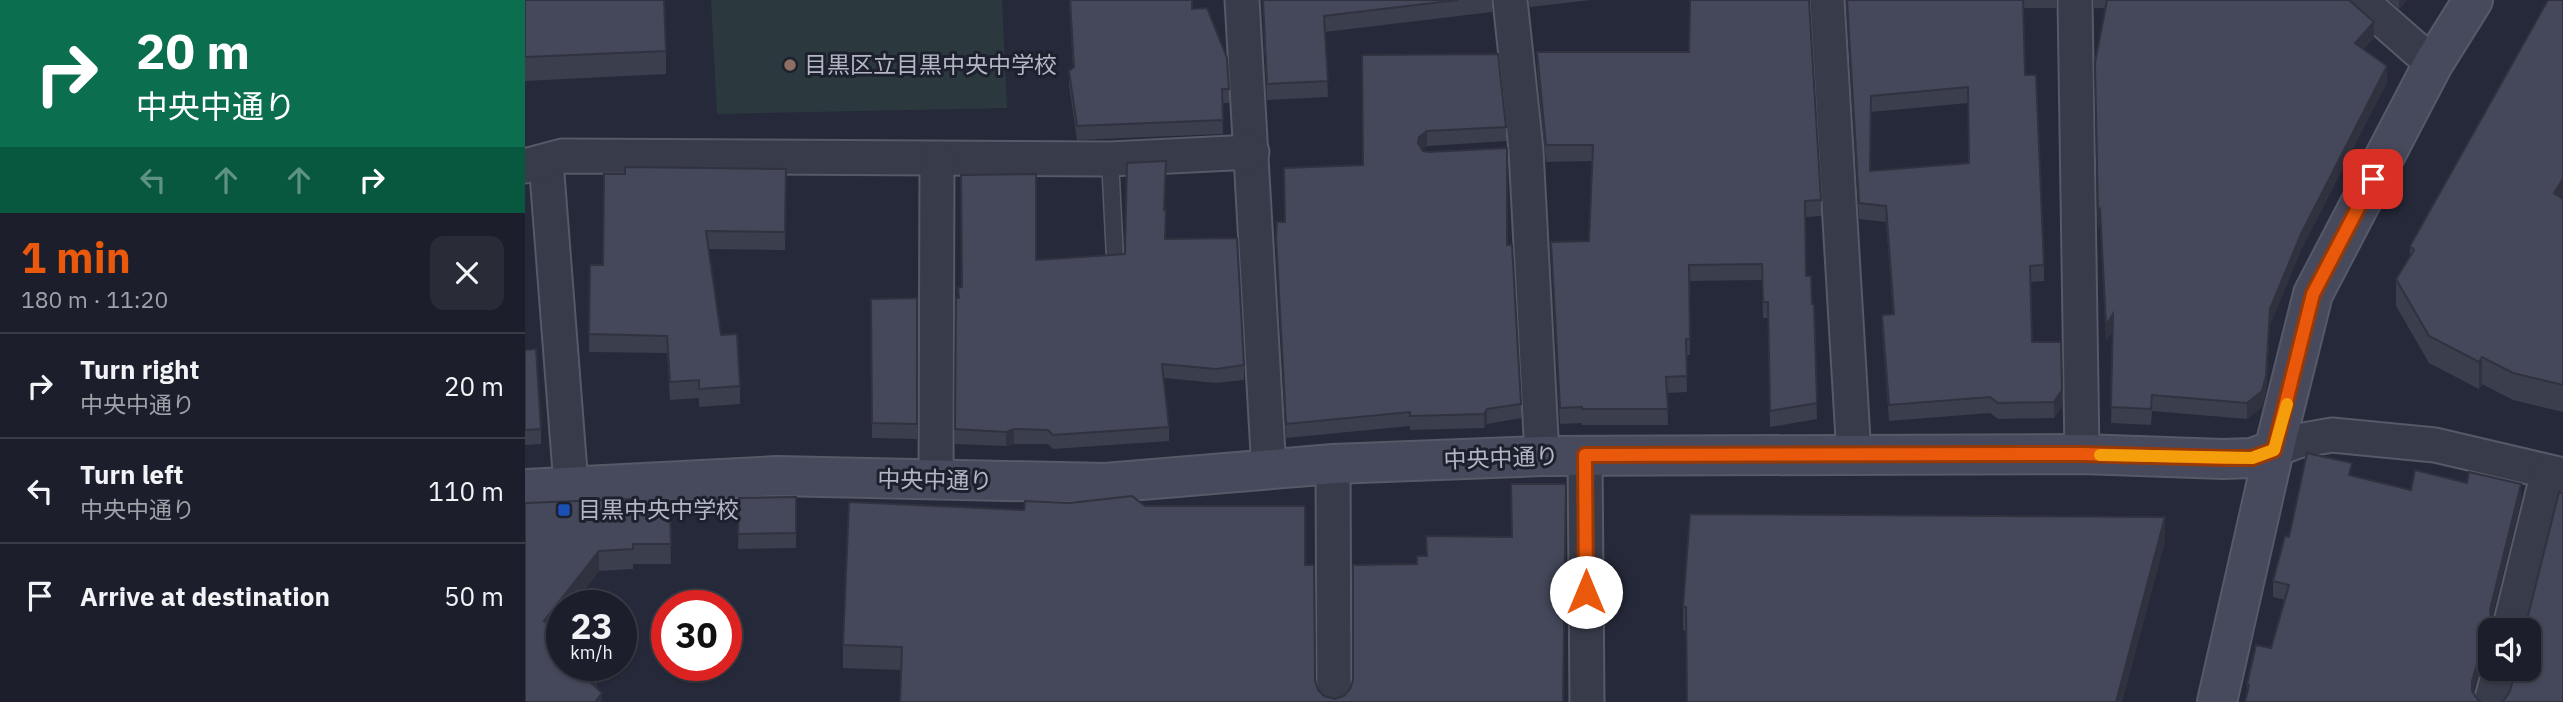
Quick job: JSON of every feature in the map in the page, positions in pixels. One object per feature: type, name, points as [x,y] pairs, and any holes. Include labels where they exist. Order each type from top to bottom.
[{"type":"street","points":[[1242,0],[1269,471]]},
{"type":"street","points":[[1510,0],[1542,456]]},
{"type":"street","points":[[1827,0],[1854,456]]},
{"type":"street","points":[[2075,0],[2082,454]]},
{"type":"street","points":[[2360,0],[2433,64]]},
{"type":"street","points":[[2217,702],[2274,450],[2313,294],[2433,64],[2473,0]]},
{"type":"street","points":[[571,485],[535,163],[562,156],[1109,159],[1252,152]]},
{"type":"street","points":[[936,480],[937,159]]},
{"type":"street","points":[[2274,450],[2298,441],[2332,435],[2435,444],[2555,474],[2513,618]]},
{"type":"street","name":"中央中通り","points":[[525,489],[777,476],[1105,484],[1333,464],[1585,455],[2082,454],[2252,458],[2274,450]]},
{"type":"street","points":[[1585,455],[1587,702]]},
{"type":"street","points":[[1333,464],[1334,702]]},
{"type":"street","points":[[2491,702],[2497,681]]},
{"type":"lane","points":[[1109,159],[1115,258]]},
{"type":"shaded area","points":[[711,0],[1002,0],[1007,108],[717,114]]},
{"type":"building","points":[[525,0],[664,0],[666,51],[525,57]]},
{"type":"building","points":[[1070,0],[1192,0],[1192,9],[1207,8],[1227,58],[1229,89],[1222,89],[1223,120],[1077,126],[1069,71],[1074,67]]},
{"type":"building","points":[[1263,0],[1458,0],[1324,16],[1328,81],[1267,84]]},
{"type":"building","points":[[1690,0],[1809,0],[1821,200],[1805,201],[1806,276],[1811,276],[1814,304],[1817,403],[1770,411],[1768,302],[1763,302],[1762,264],[1689,265],[1690,339],[1686,339],[1687,376],[1666,377],[1668,409],[1560,408],[1551,242],[1589,241],[1593,145],[1546,145],[1537,52],[1689,52]]},
{"type":"building","points":[[1847,0],[2023,0],[2025,75],[2036,75],[2044,265],[2030,266],[2032,342],[2061,342],[2062,390],[2054,402],[1998,403],[1990,397],[1889,405],[1882,315],[1894,314],[1886,206],[1859,203]],"holes":[[[1968,87],[1969,163],[1870,171],[1871,96]]]},
{"type":"building","points":[[2107,0],[2349,0],[2374,22],[2355,43],[2387,66],[2301,234],[2270,309],[2266,376],[2262,391],[2247,403],[2152,395],[2151,409],[2111,407],[2113,314],[2106,325],[2100,209],[2098,212],[2095,63]]},
{"type":"building","points":[[2548,0],[2563,0],[2563,179],[2554,193],[2563,199],[2563,385],[2513,373],[2482,357],[2479,362],[2429,336],[2396,279],[2414,250],[2410,246]]},
{"type":"building","points":[[1498,54],[1506,127],[1427,131],[1419,137],[1418,143],[1423,151],[1429,152],[1507,148],[1507,245],[1512,245],[1521,404],[1487,409],[1484,414],[1410,416],[1410,412],[1286,424],[1276,237],[1277,222],[1285,222],[1284,168],[1363,165],[1362,55]]},
{"type":"building","points":[[1166,161],[1165,239],[1237,238],[1244,365],[1216,369],[1162,364],[1169,427],[1053,435],[1048,430],[1014,429],[1006,432],[955,429],[956,298],[959,298],[958,288],[962,287],[961,175],[1036,174],[1036,260],[1125,254],[1127,163]]},
{"type":"building","points":[[625,167],[786,169],[785,232],[706,231],[721,335],[737,334],[740,386],[699,389],[699,380],[670,382],[667,336],[589,334],[590,265],[603,265],[604,174],[625,174]]},
{"type":"building","points":[[917,298],[917,424],[872,423],[871,299]]},
{"type":"building","points":[[536,349],[541,429],[525,430],[525,350]]},
{"type":"building","points":[[2307,453],[2352,463],[2349,475],[2411,490],[2415,470],[2467,483],[2469,472],[2521,484],[2490,610],[2491,618],[2478,618],[2478,661],[2472,691],[2481,702],[2245,702],[2256,645],[2271,648],[2289,585],[2273,581],[2285,536],[2289,537]]},
{"type":"building","points":[[1511,484],[1566,484],[1563,702],[900,702],[902,647],[843,645],[849,502],[1024,510],[1025,501],[1070,503],[1132,496],[1145,506],[1305,506],[1305,565],[1314,565],[1315,680],[1318,690],[1324,696],[1335,699],[1344,696],[1353,680],[1353,565],[1417,564],[1417,556],[1427,556],[1426,536],[1512,537]]},
{"type":"building","points":[[2559,492],[2563,493],[2563,702],[2501,702],[2510,691],[2513,681],[2541,681],[2541,618],[2528,618]]},
{"type":"building","points":[[796,497],[796,533],[738,534],[739,498]]},
{"type":"building","points":[[632,499],[632,504],[670,504],[671,544],[633,544],[633,549],[599,551],[568,590],[546,590],[546,681],[589,681],[602,693],[595,702],[525,702],[525,503]]},
{"type":"building","points":[[1690,514],[2165,517],[2116,702],[1687,702],[1686,607],[1683,607]]},
{"type":"slow traffic","points":[[2100,455],[2252,458],[2274,450],[2287,404]]},
{"type":"place","name":"目黒区立目黒中央中学校","points":[[790,65]]},
{"type":"place","name":"目黒中央中学校","points":[[564,510]]},
{"type":"route","points":[[1586,592],[1585,455],[2082,454],[2252,458],[2274,450],[2313,294],[2373,179]]}]
